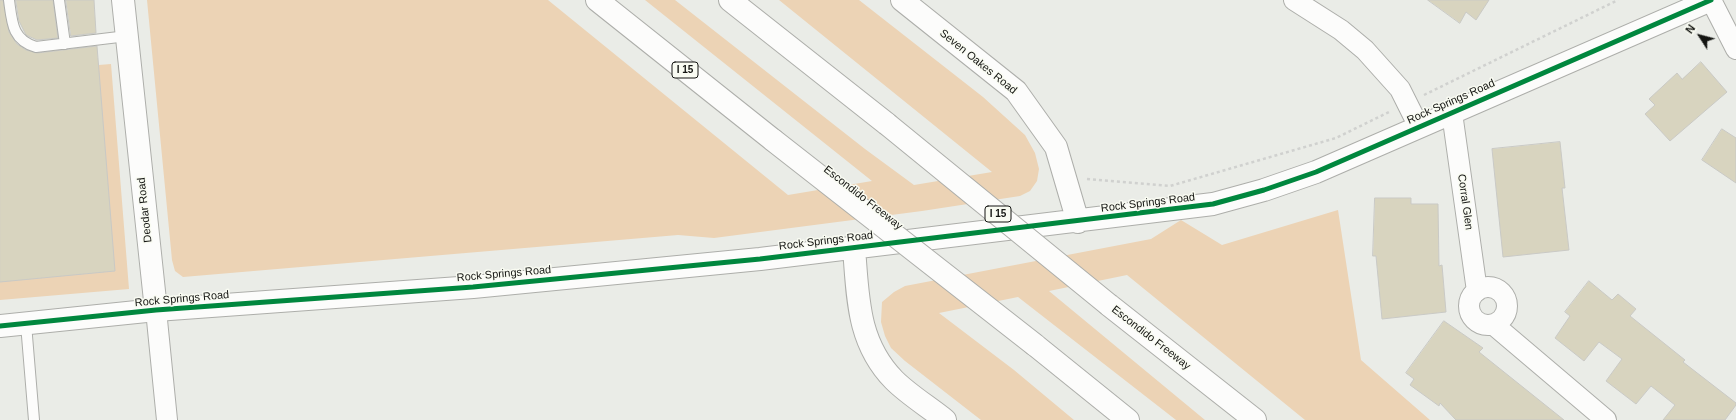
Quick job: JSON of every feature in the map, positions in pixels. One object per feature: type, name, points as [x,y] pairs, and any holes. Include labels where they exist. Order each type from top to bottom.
[{"type":"main road","name":"Deodar Road","points":[[123,0],[156,310]]},
{"type":"main road","name":"Escondido Freeway","points":[[598,0],[1128,420]]},
{"type":"main road","name":"Escondido Freeway","points":[[730,0],[887,124],[1109,305],[1255,420]]},
{"type":"main road","name":"Seven Oakes Road","points":[[902,0],[1016,91],[1056,148],[1078,222]]},
{"type":"main road","name":"Rock Springs Road","points":[[0,326],[156,310],[473,287],[760,259],[1078,222],[1213,204],[1264,190],[1316,172],[1711,0]]},
{"type":"main road","points":[[854,248],[859,311],[870,347],[894,380],[945,420]]},
{"type":"street","points":[[1294,0],[1341,30],[1365,50],[1400,89],[1419,127]]},
{"type":"street","points":[[1711,0],[1736,49]]},
{"type":"street","name":"Corral Glen","points":[[1452,113],[1477,291],[1470,301],[1470,313],[1477,322],[1488,326],[1494,325],[1606,420]]},
{"type":"street","points":[[1477,291],[1488,287],[1494,288],[1500,290],[1507,300],[1507,313],[1500,322],[1494,325]]},
{"type":"street","name":"Deodar Road","points":[[156,310],[167,420]]},
{"type":"lane","points":[[9,0],[13,28],[25,44],[36,47],[127,36]]},
{"type":"lane","points":[[59,0],[64,44]]},
{"type":"lane","points":[[26,324],[34,420]]},
{"type":"path","points":[[1420,96],[1618,0]]},
{"type":"path","points":[[1064,177],[1170,186],[1336,138],[1392,110]]},
{"type":"shaded area","points":[[147,0],[548,0],[788,195],[872,181],[645,0],[675,0],[865,149],[914,185],[992,172],[779,0],[859,0],[983,97],[1025,135],[1035,153],[1039,169],[1037,181],[1030,191],[1020,196],[922,211],[714,238],[678,235],[183,277],[175,271],[172,260]]},
{"type":"shaded area","points":[[111,64],[129,289],[0,300],[0,73]]},
{"type":"shaded area","points":[[1338,210],[1361,360],[1430,420],[1305,420],[1127,275],[1049,291],[1205,420],[1176,420],[1018,297],[939,313],[1014,370],[1074,420],[981,420],[905,361],[891,348],[885,336],[881,322],[882,302],[894,292],[905,286],[1151,239],[1181,220],[1222,245]]},
{"type":"building","points":[[0,0],[3,0],[9,32],[17,44],[26,50],[37,53],[97,46],[115,271],[0,282]]},
{"type":"building","points":[[16,0],[53,0],[58,38],[37,40],[26,35],[19,21]]},
{"type":"building","points":[[66,0],[94,0],[96,33],[71,36]]},
{"type":"building","points":[[1428,0],[1489,0],[1476,20],[1466,12],[1460,23]]},
{"type":"building","points":[[1701,62],[1727,92],[1670,141],[1645,114],[1655,105],[1649,99],[1677,73],[1682,79]]},
{"type":"building","points":[[1722,129],[1736,138],[1736,183],[1702,160]]},
{"type":"building","points":[[1560,142],[1565,188],[1562,188],[1569,250],[1503,257],[1492,149]]},
{"type":"building","points":[[1375,198],[1411,198],[1411,204],[1438,204],[1439,266],[1442,265],[1446,312],[1382,319],[1376,256],[1373,256]]},
{"type":"building","points":[[1589,281],[1612,300],[1618,294],[1636,309],[1630,316],[1685,360],[1683,362],[1736,403],[1725,420],[1663,420],[1675,405],[1651,386],[1636,404],[1606,381],[1622,359],[1599,342],[1584,361],[1555,338],[1570,316],[1565,312]]},
{"type":"building","points":[[1444,321],[1483,348],[1479,352],[1564,420],[1456,420],[1440,403],[1439,406],[1410,385],[1414,379],[1406,373]]},
{"type":"cycle path","points":[[0,326],[156,310],[473,287],[760,259],[1213,204],[1264,190],[1316,172],[1711,0]]}]
